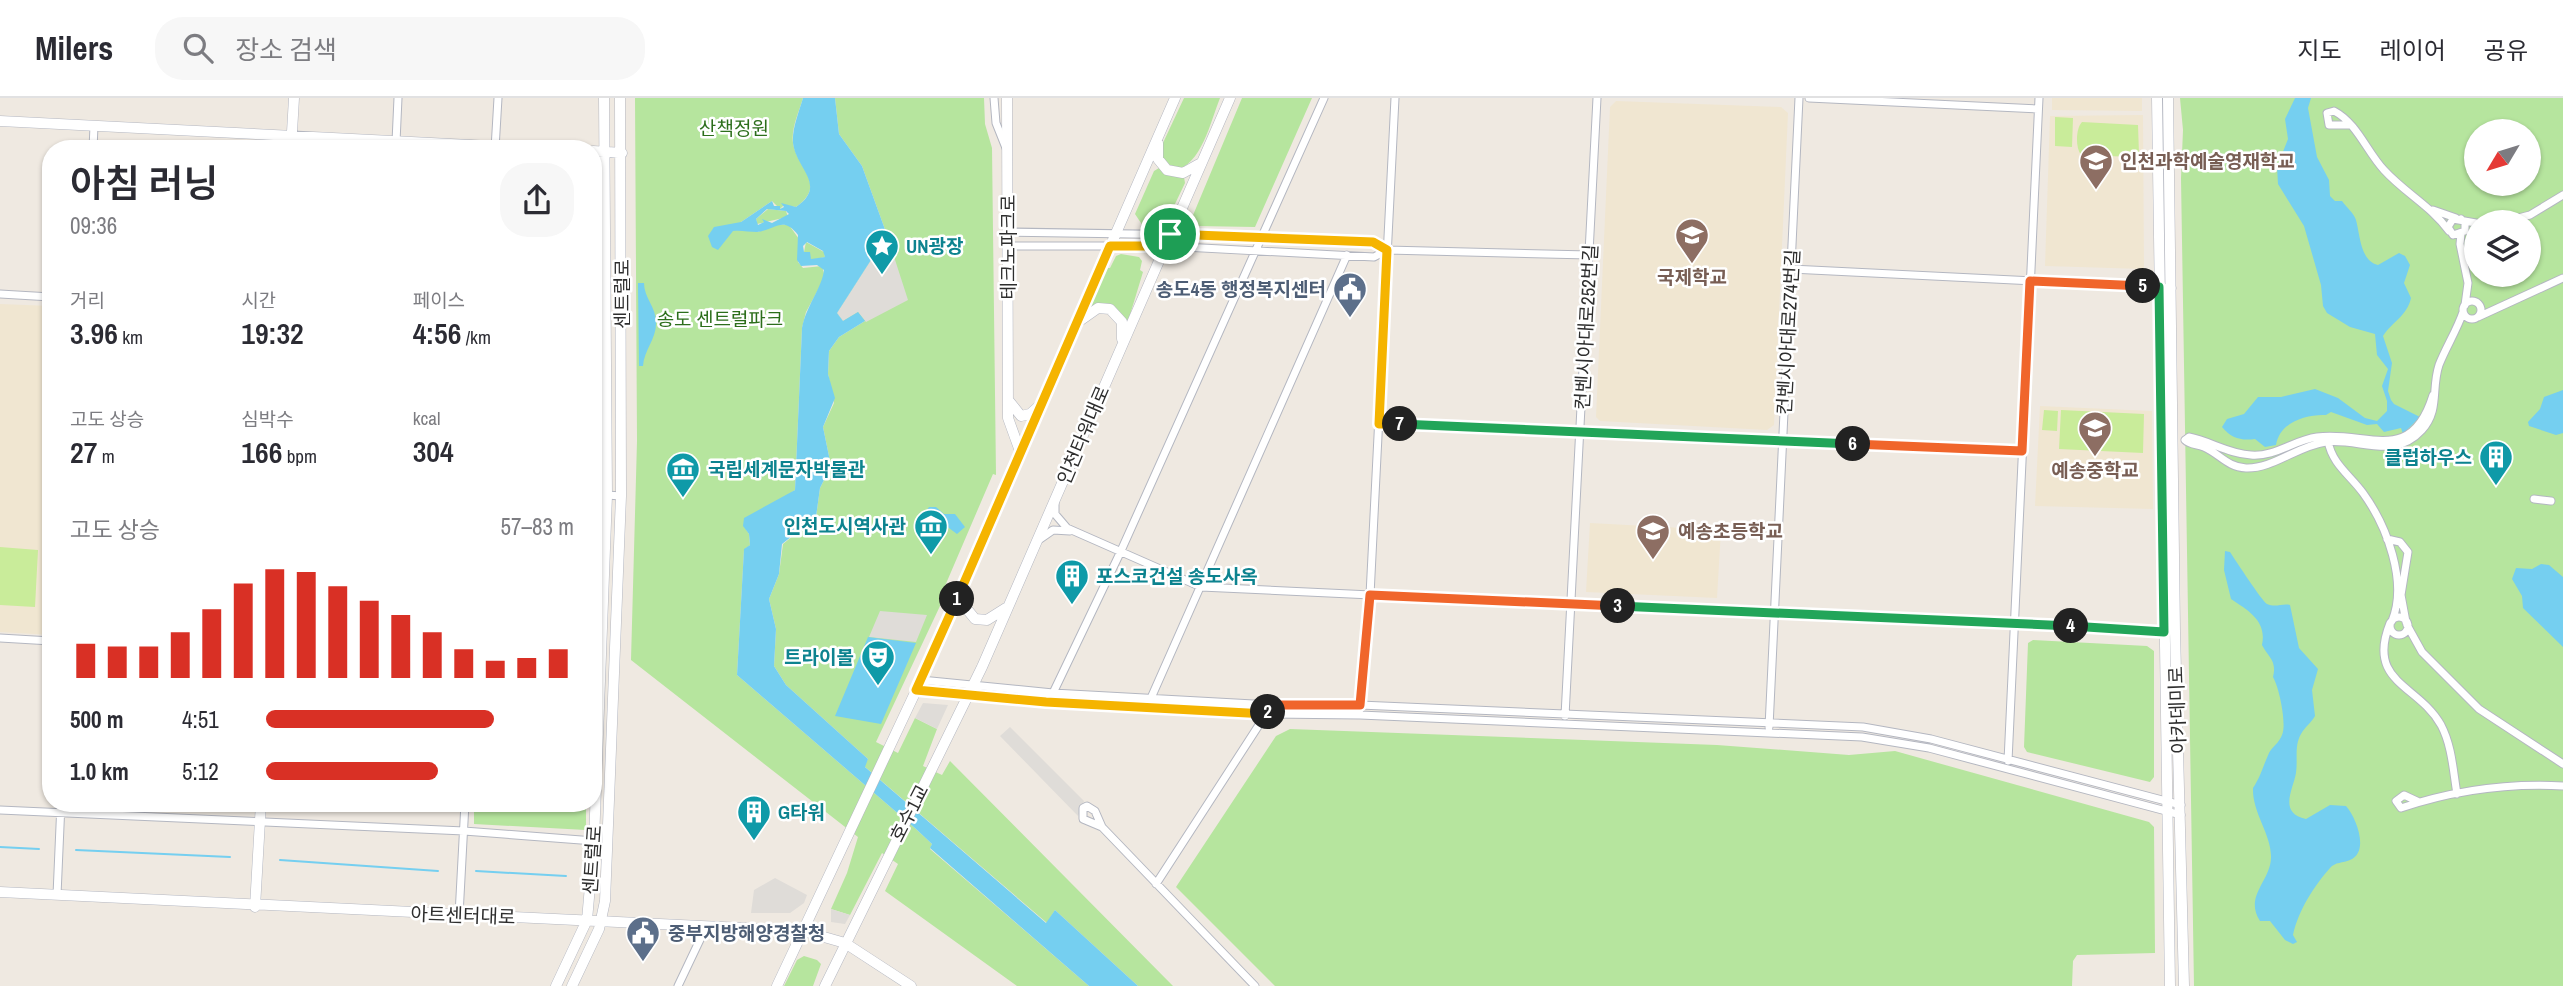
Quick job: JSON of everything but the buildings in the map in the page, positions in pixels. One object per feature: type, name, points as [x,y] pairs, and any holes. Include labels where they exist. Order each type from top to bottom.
[{"type":"main road","points":[[291,140],[294,98]]},
{"type":"main road","name":"센트럴로","points":[[602,628],[607,495],[604,98]]},
{"type":"main road","name":"센트럴로","points":[[572,986],[603,920],[621,496],[620,98]]},
{"type":"main road","name":"테크노파크로","points":[[1007,98],[1009,425],[1021,454]]},
{"type":"main road","points":[[777,986],[919,685],[1175,98]]},
{"type":"main road","name":"인천타워대로","points":[[931,770],[1011,603],[1230,98]]},
{"type":"main road","name":"아카데미로","points":[[2157,98],[2159,287],[2169,632],[2181,810],[2184,986]]},
{"type":"main road","name":"아카데미로","points":[[2168,98],[2172,288],[2166,806],[2170,986]]},
{"type":"main road","points":[[0,121],[370,140]]},
{"type":"main road","points":[[1158,136],[1158,159],[1167,170],[1186,173],[1203,159]]},
{"type":"main road","points":[[602,152],[622,153]]},
{"type":"main road","points":[[1077,324],[1093,310],[1102,307],[1110,309],[1122,322],[1121,346]]},
{"type":"main road","points":[[1008,396],[1015,411],[1021,415],[1034,411],[1045,397]]},
{"type":"main road","points":[[602,450],[607,440]]},
{"type":"main road","points":[[602,538],[605,548]]},
{"type":"main road","points":[[965,581],[966,608],[975,619],[993,618],[1011,603]]},
{"type":"main road","name":"호수1교","points":[[845,943],[931,770]]},
{"type":"main road","points":[[255,906],[260,812]]},
{"type":"main road","name":"센트럴로","points":[[556,986],[587,920],[595,812]]},
{"type":"main road","name":"아트센터대로","points":[[0,892],[803,931],[845,943],[911,986]]},
{"type":"main road","points":[[825,986],[845,943]]},
{"type":"street","points":[[396,140],[398,98]]},
{"type":"street","points":[[495,140],[498,98]]},
{"type":"street","points":[[994,98],[996,123],[1007,150]]},
{"type":"street","points":[[1053,694],[1120,553],[1324,98]]},
{"type":"street","points":[[1360,715],[1370,595],[1395,98]]},
{"type":"street","name":"컨벤시아대로252번길","points":[[1565,724],[1597,98]]},
{"type":"street","name":"컨벤시아대로274번길","points":[[1769,734],[1799,98]]},
{"type":"street","points":[[1809,98],[2038,109]]},
{"type":"street","points":[[2006,768],[2016,623],[2039,98]]},
{"type":"street","points":[[2350,125],[2384,171],[2433,210],[2450,232],[2461,249],[2468,272],[2469,318],[2476,318]]},
{"type":"street","points":[[93,140],[94,126]]},
{"type":"street","points":[[2538,210],[2563,195]]},
{"type":"street","points":[[2433,210],[2464,220]]},
{"type":"street","points":[[2458,218],[2463,231],[2461,249]]},
{"type":"street","points":[[2450,232],[2450,221],[2458,218]]},
{"type":"street","points":[[2450,232],[2463,231]]},
{"type":"street","points":[[1008,232],[1263,236],[1373,242],[1387,250],[1589,255]]},
{"type":"street","points":[[1008,246],[1165,246],[1374,257],[1387,250]]},
{"type":"street","points":[[1151,698],[1347,255]]},
{"type":"street","points":[[1791,269],[2172,288]]},
{"type":"street","points":[[2452,341],[2476,318],[2490,309],[2563,278]]},
{"type":"street","points":[[0,294],[42,296]]},
{"type":"street","points":[[2470,304],[2490,309]]},
{"type":"street","points":[[2470,304],[2476,318]]},
{"type":"street","points":[[2328,439],[2305,446],[2265,466],[2253,468],[2227,464],[2209,450],[2185,440],[2189,437],[2200,439],[2231,452],[2252,455],[2328,439],[2381,443],[2410,435],[2426,419],[2439,365],[2470,304]]},
{"type":"street","points":[[1379,424],[1581,430],[1783,442],[2022,451]]},
{"type":"street","points":[[2328,439],[2337,464],[2371,506],[2387,539],[2397,590],[2384,641],[2386,663],[2393,679],[2428,708],[2442,727],[2451,752],[2457,794]]},
{"type":"street","points":[[2227,464],[2231,452]]},
{"type":"street","points":[[2252,455],[2253,468]]},
{"type":"street","points":[[602,495],[621,496]]},
{"type":"street","points":[[2533,499],[2551,501]]},
{"type":"street","points":[[1055,503],[1058,520],[1077,533],[1201,587],[2169,632]]},
{"type":"street","points":[[1037,544],[1053,530],[1077,533]]},
{"type":"street","points":[[2387,539],[2400,542],[2409,552],[2401,588],[2407,623],[2422,652],[2479,709],[2563,764]]},
{"type":"street","points":[[2391,622],[2399,618],[2407,623]]},
{"type":"street","points":[[2391,622],[2391,631],[2399,635]]},
{"type":"street","points":[[2399,635],[2407,623]]},
{"type":"street","points":[[2384,641],[2390,635],[2413,638]]},
{"type":"street","points":[[0,638],[42,640]]},
{"type":"street","points":[[919,685],[1266,714],[1360,715],[1862,737],[1929,748],[2181,810]]},
{"type":"street","points":[[971,690],[1272,705],[1360,705],[1863,727],[1931,739],[2008,759],[2166,806]]},
{"type":"street","points":[[1156,884],[1272,705]]},
{"type":"street","points":[[2419,802],[2514,787],[2562,785]]},
{"type":"street","points":[[0,810],[464,831],[594,841]]},
{"type":"street","points":[[459,915],[465,812]]},
{"type":"street","points":[[57,895],[61,813]]},
{"type":"street","points":[[1102,827],[1255,986]]},
{"type":"street","points":[[678,986],[706,927]]},
{"type":"shaded area","points":[[2052,98],[2142,98],[2142,111],[2052,110]]},
{"type":"shaded area","name":"국제학교","points":[[1616,101],[1781,107],[1788,113],[1774,425],[1767,430],[1600,421],[1596,417],[1610,107]]},
{"type":"shaded area","name":"인천과학예술영재학교","points":[[2143,115],[2144,269],[2045,266],[2050,116]]},
{"type":"shaded area","name":"UN광장","points":[[887,235],[908,300],[866,322],[858,312],[843,321],[837,313]]},
{"type":"shaded area","points":[[0,304],[42,306],[42,634],[0,632]]},
{"type":"shaded area","name":"예송중학교","points":[[2040,406],[2152,411],[2153,509],[2035,506]]},
{"type":"shaded area","name":"예송초등학교","points":[[1590,523],[1721,530],[1717,598],[1586,592]]},
{"type":"shaded area","points":[[880,611],[927,615],[916,642],[869,637]]},
{"type":"shaded area","points":[[923,703],[948,705],[937,729],[915,718]]},
{"type":"shaded area","points":[[1010,727],[1084,801],[1078,816],[1000,736]]},
{"type":"shaded area","points":[[775,878],[807,895],[804,903],[790,913],[751,913],[754,890]]},
{"type":"shaded area","points":[[831,909],[850,915],[845,924],[831,922]]},
{"type":"green space","name":"송도 센트럴파크","points":[[635,98],[803,98],[794,126],[793,143],[808,176],[810,191],[796,207],[784,205],[780,209],[772,201],[741,222],[758,232],[775,224],[789,225],[799,239],[798,262],[803,268],[822,266],[825,277],[806,312],[802,328],[795,490],[744,526],[749,534],[750,545],[744,550],[737,675],[916,829],[932,844],[930,849],[1089,986],[1017,986],[885,891],[898,864],[882,853],[850,915],[831,909],[847,873],[858,837],[631,660],[637,441]]},
{"type":"green space","name":"송도 센트럴파크","points":[[835,98],[984,98],[985,124],[992,148],[996,475],[993,474],[945,586],[940,606],[876,742],[898,753],[915,718],[937,729],[923,766],[942,775],[950,761],[1173,986],[1138,986],[1055,910],[1047,923],[864,766],[868,759],[786,685],[774,666],[776,629],[769,599],[779,574],[783,544],[816,517],[820,488],[831,466],[823,427],[834,403],[828,374],[829,351],[839,337],[865,321],[843,321],[837,313],[887,235],[862,166],[839,134]]},
{"type":"green space","points":[[1184,98],[1220,98],[1198,152],[1183,167],[1174,170],[1161,159],[1162,145]]},
{"type":"green space","points":[[1242,98],[1312,98],[1255,227],[1196,226],[1191,220]]},
{"type":"green space","points":[[2180,98],[2563,98],[2563,986],[2194,986],[2181,178],[2183,130]]},
{"type":"green space","points":[[2055,117],[2073,118],[2072,147],[2055,146]]},
{"type":"green space","points":[[2082,122],[2138,125],[2139,154],[2134,157],[2081,155],[2077,138]]},
{"type":"green space","points":[[1159,168],[1184,177],[1185,183],[1164,227],[1143,226],[1135,214],[1154,171]]},
{"type":"green space","points":[[768,209],[786,211],[788,217],[757,224],[756,219]]},
{"type":"green space","points":[[806,242],[824,252],[825,257],[812,260],[804,252]]},
{"type":"green space","points":[[1121,254],[1139,257],[1142,261],[1140,270],[1143,272],[1126,328],[1121,314],[1112,307],[1099,306],[1086,312],[1106,268],[1110,268],[1116,256]]},
{"type":"green space","points":[[2044,410],[2058,411],[2057,431],[2042,430]]},
{"type":"green space","points":[[2061,410],[2144,414],[2143,453],[2059,449]]},
{"type":"green space","points":[[0,547],[38,550],[35,607],[0,605]]},
{"type":"green space","points":[[2033,640],[2147,646],[2154,651],[2154,777],[2150,782],[2027,752],[2024,747],[2028,643]]},
{"type":"green space","points":[[1290,729],[1717,745],[1849,755],[1895,751],[2149,822],[2154,827],[2155,953],[2077,955],[2073,961],[2072,986],[1275,986],[1176,887],[1276,736]]},
{"type":"green space","points":[[474,812],[586,812],[586,830],[474,824]]},
{"type":"green space","points":[[804,956],[821,964],[813,986],[784,986],[797,960]]},
{"type":"water","points":[[803,98],[835,98],[839,134],[862,166],[887,235],[837,313],[843,321],[858,312],[865,321],[839,337],[829,351],[828,374],[835,398],[823,427],[831,466],[820,488],[816,517],[782,544],[779,574],[769,599],[776,629],[774,666],[786,685],[868,759],[865,767],[1046,923],[1055,910],[1138,986],[1089,986],[930,848],[932,844],[916,829],[737,675],[744,549],[750,545],[749,534],[743,526],[744,518],[795,490],[802,328],[824,270],[817,265],[801,266],[797,260],[798,235],[788,226],[779,225],[757,232],[733,231],[718,250],[712,247],[708,236],[714,227],[741,222],[772,201],[774,206],[780,206],[780,209],[784,207],[781,203],[796,207],[805,199],[810,184],[793,143]],"holes":[[[767,209],[786,211],[789,214],[772,223],[762,219],[764,222],[758,225],[756,219]],[[807,242],[823,251],[825,257],[811,259],[810,252],[804,252],[803,246]]]},
{"type":"water","points":[[2295,98],[2311,98],[2308,108],[2317,157],[2329,180],[2330,196],[2335,201],[2342,201],[2354,215],[2364,253],[2378,265],[2399,253],[2405,256],[2410,265],[2404,283],[2411,298],[2409,304],[2383,336],[2392,363],[2388,391],[2391,400],[2420,417],[2403,434],[2401,428],[2384,432],[2377,424],[2367,425],[2331,412],[2296,421],[2283,430],[2276,445],[2265,447],[2255,439],[2245,440],[2233,436],[2222,427],[2227,419],[2244,414],[2258,397],[2281,397],[2315,389],[2338,398],[2365,418],[2377,421],[2387,411],[2382,386],[2388,369],[2377,355],[2375,334],[2350,327],[2327,313],[2304,226],[2278,184],[2277,167],[2288,139],[2285,119]]},
{"type":"water","points":[[638,283],[644,283],[656,322],[655,333],[643,366],[639,366]]},
{"type":"water","points":[[2563,390],[2563,433],[2556,435],[2529,426],[2528,422],[2540,409],[2544,397]]},
{"type":"water","points":[[929,507],[936,507],[944,514],[955,514],[965,527],[957,534],[926,511]]},
{"type":"water","points":[[2225,551],[2230,552],[2267,604],[2290,605],[2299,648],[2318,669],[2312,690],[2315,716],[2298,743],[2296,773],[2289,800],[2292,812],[2306,819],[2330,805],[2346,806],[2354,818],[2359,834],[2359,850],[2356,856],[2332,866],[2307,899],[2295,926],[2293,935],[2297,942],[2293,944],[2285,940],[2270,921],[2260,921],[2256,912],[2256,896],[2270,867],[2271,858],[2253,788],[2269,753],[2282,735],[2283,714],[2273,677],[2273,663],[2262,645],[2262,629],[2250,612],[2231,599],[2224,570]]},
{"type":"water","points":[[2541,564],[2549,565],[2563,577],[2563,647],[2523,608],[2522,596],[2512,579],[2516,568],[2532,569]]},
{"type":"water","name":"트라이볼","points":[[868,637],[916,643],[881,724],[835,716]]},
{"type":"waterway","points":[[0,847],[39,849]]},
{"type":"waterway","points":[[76,850],[230,857]]},
{"type":"waterway","points":[[280,860],[438,871]]},
{"type":"waterway","points":[[476,871],[566,876]]},
{"type":"place","name":"인천과학예술영재학교","points":[[2096,191]]},
{"type":"place","name":"국제학교","points":[[1692,265]]},
{"type":"place","name":"UN광장","points":[[882,276]]},
{"type":"place","name":"송도4동 행정복지센터","points":[[1350,319]]},
{"type":"place","name":"예송중학교","points":[[2095,458]]},
{"type":"place","name":"클럽하우스","points":[[2496,487]]},
{"type":"place","name":"국립세계문자박물관","points":[[683,499]]},
{"type":"place","name":"인천도시역사관","points":[[931,556]]},
{"type":"place","name":"예송초등학교","points":[[1653,561]]},
{"type":"place","name":"포스코건설 송도사옥","points":[[1072,606]]},
{"type":"place","name":"트라이볼","points":[[878,687]]},
{"type":"place","name":"G타워","points":[[754,842]]},
{"type":"place","name":"중부지방해양경찰청","points":[[643,963]]},
{"type":"route","points":[[1170,234],[1373,242],[1387,250],[1379,424],[1581,430],[1783,442],[2022,451],[2030,281],[2159,287],[2164,632],[2016,623],[1370,595],[1360,705],[1272,705],[1266,714],[1046,702],[916,690],[1110,246],[1165,246],[1170,234]]},
{"type":"park label","name":"산책정원","points":[[734,128]]}]
